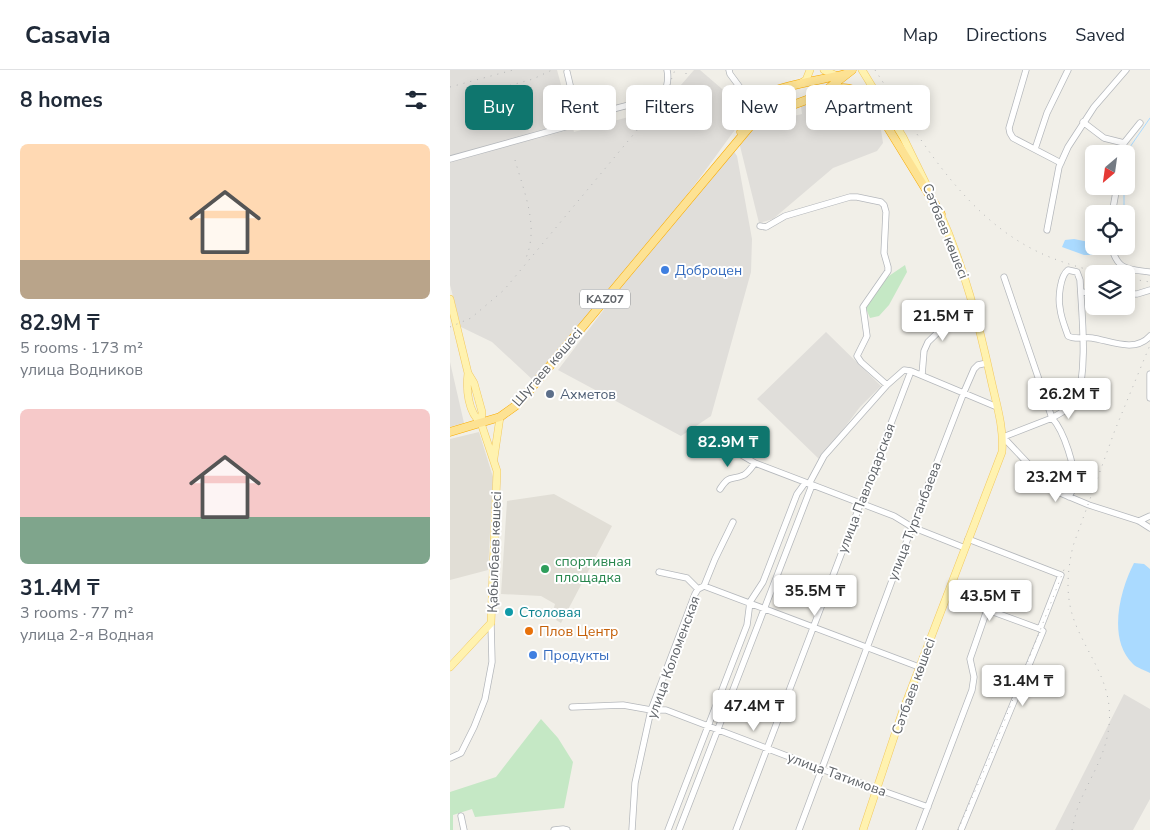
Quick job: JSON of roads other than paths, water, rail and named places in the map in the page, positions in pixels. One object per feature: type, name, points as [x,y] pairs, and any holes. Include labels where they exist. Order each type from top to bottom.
[{"type":"highway","name":"Шугаев көшесі","points":[[815,80],[850,72]]},
{"type":"highway","name":"Шугаев көшесі","points":[[833,85],[850,72]]},
{"type":"highway","points":[[798,85],[815,80],[822,85]]},
{"type":"highway","name":"Шугаев көшесі","points":[[740,137],[743,130]]},
{"type":"highway","name":"Шугаев көшесі","points":[[450,432],[500,417],[518,404],[746,130]]},
{"type":"highway","points":[[889,130],[940,214]]},
{"type":"main road","points":[[798,85],[806,80],[810,70]]},
{"type":"main road","points":[[824,70],[837,76]]},
{"type":"main road","name":"Сәтбаев көшесі","points":[[862,70],[904,137],[940,214],[967,282],[1003,437],[1002,452],[902,713],[863,830]]},
{"type":"main road","name":"Қабылбаев көшесі","points":[[450,299],[468,374],[474,384],[482,412],[481,423],[497,470],[491,622],[450,667]]},
{"type":"main road","points":[[494,461],[500,417]]},
{"type":"street","points":[[616,109],[661,98],[668,77],[667,70]]},
{"type":"street","points":[[729,70],[738,85]]},
{"type":"street","points":[[1026,70],[1011,122],[1010,133],[1013,138],[1061,163]]},
{"type":"street","points":[[1035,149],[1047,113],[1068,70]]},
{"type":"street","points":[[1047,230],[1061,163],[1068,147],[1083,122],[1126,70]]},
{"type":"street","points":[[567,72],[570,85]]},
{"type":"street","points":[[1083,122],[1104,138],[1124,143],[1140,122]]},
{"type":"street","points":[[450,159],[554,130]]},
{"type":"street","points":[[760,226],[766,227],[786,216],[850,197],[881,202],[884,205],[886,212],[884,253],[888,267],[885,275],[863,308],[867,336],[857,356],[861,362],[887,385]]},
{"type":"street","points":[[1114,255],[1120,265],[1126,269],[1150,272]]},
{"type":"street","points":[[1150,336],[1142,343],[1128,345],[1090,338],[1082,338],[1072,338],[1068,336],[1059,306],[1064,274],[1068,270],[1077,272],[1080,276],[1081,292],[1082,338],[1081,389],[1076,404],[1052,418],[1003,437],[1053,490],[1139,521],[1150,528]]},
{"type":"street","points":[[1004,277],[1052,418],[1056,423],[1070,457],[1074,488],[1069,497]]},
{"type":"street","points":[[1135,294],[1150,290]]},
{"type":"street","points":[[1081,292],[1085,292]]},
{"type":"street","points":[[922,375],[924,351],[928,342],[962,309]]},
{"type":"street","name":"улица Турганбаева","points":[[799,830],[964,392],[974,369],[978,365],[987,363]]},
{"type":"street","points":[[679,830],[764,608],[808,484],[824,456],[887,385],[904,370],[912,371],[997,407]]},
{"type":"street","name":"улица Павлодарская","points":[[736,830],[912,371]]},
{"type":"street","points":[[1150,374],[1150,398]]},
{"type":"street","points":[[718,441],[755,463],[894,516],[912,527],[965,548]]},
{"type":"street","points":[[720,489],[726,480],[746,474],[755,463]]},
{"type":"street","points":[[668,830],[747,626],[750,602],[763,582],[797,494],[808,484]]},
{"type":"street","points":[[1139,521],[1150,516]]},
{"type":"street","name":"улица Коломенская","points":[[632,830],[635,783],[651,710],[698,589],[704,586],[733,522]]},
{"type":"street","points":[[968,539],[1061,575],[1040,629]]},
{"type":"street","points":[[659,572],[687,578],[698,589]]},
{"type":"street","points":[[704,586],[919,667]]},
{"type":"street","points":[[947,595],[1043,631],[961,830]]},
{"type":"street","points":[[919,830],[972,690],[974,677],[970,658],[986,610]]},
{"type":"street","points":[[450,758],[461,753],[485,699],[492,662],[491,622]]},
{"type":"street","name":"улица Татимова","points":[[572,706],[629,705],[651,710],[666,710],[821,769],[928,807]]},
{"type":"street","points":[[461,816],[464,830]]},
{"type":"street","points":[[554,830],[567,830]]},
{"type":"water","points":[[1074,239],[1085,241],[1085,255],[1062,247],[1065,240]]},
{"type":"water","points":[[1134,563],[1144,564],[1150,569],[1150,673],[1133,664],[1125,654],[1118,628],[1124,587]]},
{"type":"waterway","points":[[1131,145],[1150,118]]},
{"type":"waterway","points":[[1124,195],[1124,205]]},
{"type":"railway","points":[[450,87],[513,70]]},
{"type":"railway","points":[[512,85],[533,79],[552,70]]},
{"type":"railway","points":[[450,327],[471,318],[504,290],[653,111],[668,88],[675,70]]},
{"type":"railway","points":[[875,70],[930,152],[971,203],[996,225],[1022,243],[1052,258],[1085,268]]},
{"type":"railway","points":[[515,160],[526,197],[531,223],[529,248],[525,260]]},
{"type":"railway","points":[[1135,280],[1150,282]]},
{"type":"railway","points":[[1072,830],[1079,804],[1105,745],[1108,733],[1109,706],[1105,686],[1071,611],[1068,590],[1071,557],[1073,546],[1115,430],[1150,345]]},
{"type":"railway","points":[[958,830],[993,750],[1065,567]]},
{"type":"place","name":"Доброцен","points":[[665,270]]},
{"type":"place","name":"Ахметов","points":[[550,394]]},
{"type":"place","name":"спортивная площадка","points":[[545,569]]},
{"type":"place","name":"Столовая","points":[[509,612]]},
{"type":"place","name":"Плов Центр","points":[[529,631]]},
{"type":"place","name":"Продукты","points":[[533,655]]}]
